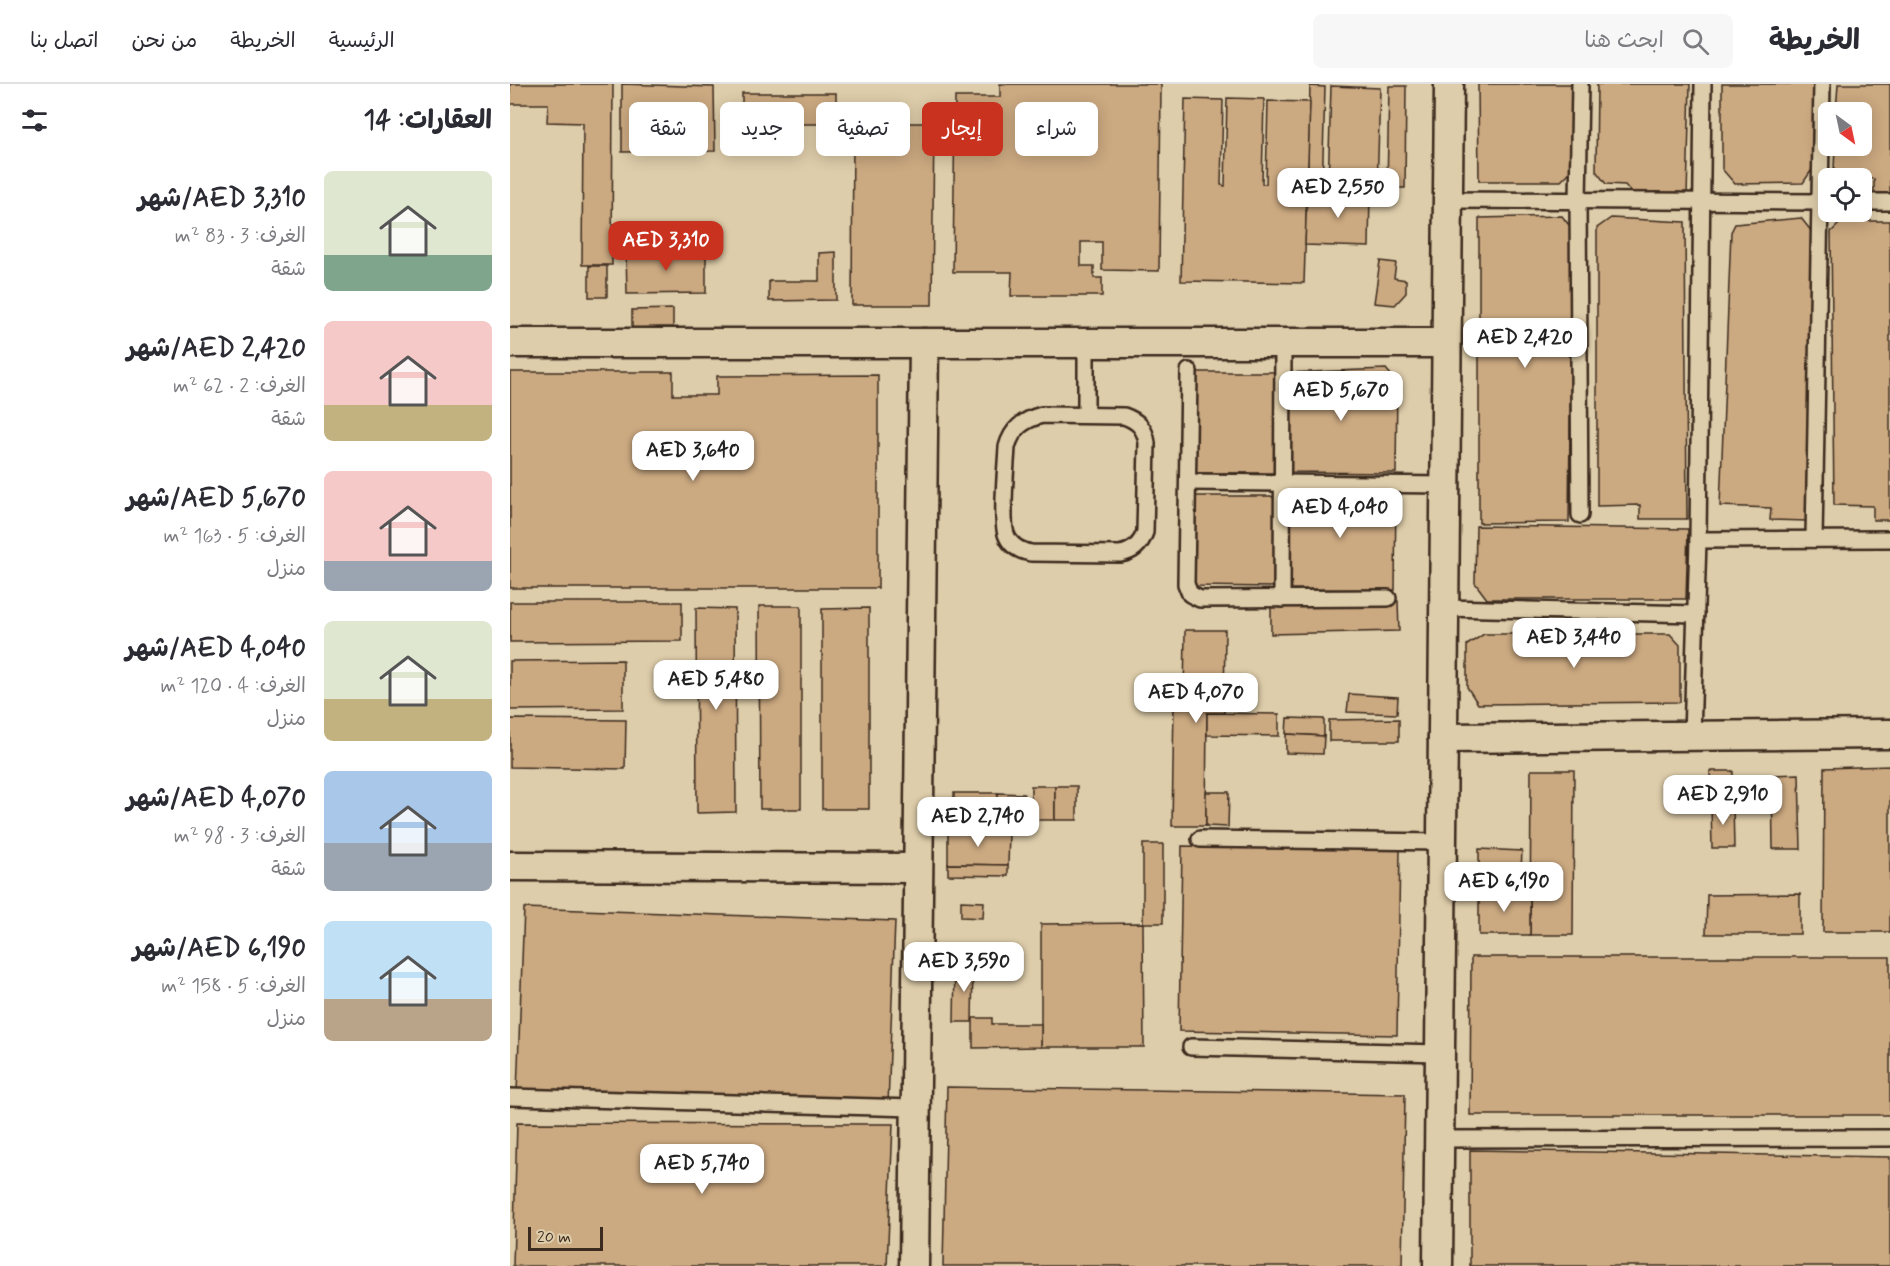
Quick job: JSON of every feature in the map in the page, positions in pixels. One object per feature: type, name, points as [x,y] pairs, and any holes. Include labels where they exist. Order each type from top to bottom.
[{"type":"street","points":[[1438,1266],[1449,84]]},
{"type":"street","points":[[510,343],[1446,343]]},
{"type":"street","points":[[914,1266],[924,343]]},
{"type":"street","points":[[1443,738],[1890,734]]},
{"type":"street","points":[[510,866],[917,867]]},
{"type":"lane","points":[[1580,84],[1578,201],[1580,515]]},
{"type":"lane","points":[[1692,736],[1698,540],[1703,201],[1702,84]]},
{"type":"lane","points":[[1822,84],[1823,168]]},
{"type":"lane","points":[[1448,200],[1818,202]]},
{"type":"lane","points":[[1872,202],[1890,202]]},
{"type":"lane","points":[[1814,539],[1823,222]]},
{"type":"lane","points":[[1086,343],[1086,415]]},
{"type":"lane","points":[[1282,599],[1283,343]]},
{"type":"lane","points":[[1189,372],[1186,584],[1190,594],[1200,599],[1388,598]]},
{"type":"lane","points":[[1086,415],[1124,416],[1141,425],[1146,433],[1145,532],[1133,549],[1120,554],[1023,551],[1010,542],[1004,527],[1007,447],[1010,438],[1023,422],[1032,417],[1086,415]]},
{"type":"lane","points":[[1188,482],[1445,485]]},
{"type":"lane","points":[[1698,540],[1890,539]]},
{"type":"lane","points":[[1444,608],[1696,614]]},
{"type":"lane","points":[[1200,839],[1442,842]]},
{"type":"lane","points":[[1191,1047],[1440,1053]]},
{"type":"lane","points":[[510,1097],[915,1108]]},
{"type":"lane","points":[[1439,1139],[1890,1138]]},
{"type":"building","points":[[510,84],[613,84],[612,265],[582,265],[583,123],[547,122],[548,104],[510,104]]},
{"type":"building","points":[[622,84],[714,87],[715,151],[708,151],[708,102],[629,102],[629,152],[622,152]]},
{"type":"building","points":[[1000,84],[1161,84],[1159,271],[1102,270],[1102,242],[1081,242],[1081,266],[1094,266],[1094,278],[1102,278],[1102,296],[1011,296],[1012,272],[953,272],[954,156],[1003,156],[1003,102],[955,102],[955,97],[1000,97]]},
{"type":"building","points":[[1478,84],[1572,84],[1573,169],[1561,181],[1479,181]]},
{"type":"building","points":[[1597,84],[1690,84],[1687,196],[1636,198],[1625,185],[1606,184],[1596,171]]},
{"type":"building","points":[[1722,84],[1813,84],[1813,168],[1803,183],[1735,184],[1722,169]]},
{"type":"building","points":[[1838,84],[1890,84],[1890,195],[1874,195],[1872,168],[1834,168],[1835,156],[1872,156],[1872,102],[1837,102]]},
{"type":"building","points":[[1310,86],[1325,87],[1322,192],[1307,191]]},
{"type":"building","points":[[1331,86],[1380,88],[1377,190],[1328,188]]},
{"type":"building","points":[[1389,86],[1406,86],[1405,188],[1387,188]]},
{"type":"building","points":[[742,93],[836,93],[836,102],[816,102],[816,124],[804,124],[804,102],[742,102]]},
{"type":"building","points":[[1227,98],[1264,99],[1262,184],[1266,184],[1268,101],[1310,102],[1304,283],[1181,281],[1185,99],[1223,100],[1221,185],[1225,186]]},
{"type":"building","points":[[910,123],[922,123],[922,156],[934,156],[932,305],[852,305],[853,156],[910,156]]},
{"type":"building","points":[[1307,191],[1370,193],[1369,247],[1305,245]]},
{"type":"building","points":[[1562,216],[1572,229],[1569,522],[1479,523],[1479,218]]},
{"type":"building","points":[[1611,218],[1685,222],[1687,519],[1640,519],[1640,505],[1597,506],[1597,228]]},
{"type":"building","points":[[1801,218],[1812,232],[1808,521],[1770,520],[1771,508],[1720,506],[1731,232],[1735,224]]},
{"type":"building","points":[[1890,221],[1890,520],[1873,520],[1873,506],[1834,505],[1831,232],[1841,222]]},
{"type":"building","points":[[652,229],[675,229],[675,235],[652,236]]},
{"type":"building","points":[[706,250],[706,293],[627,294],[626,251]]},
{"type":"building","points":[[836,252],[836,300],[769,301],[769,281],[819,281],[819,253]]},
{"type":"building","points":[[1380,261],[1396,263],[1394,278],[1406,280],[1406,293],[1395,305],[1374,303]]},
{"type":"building","points":[[589,266],[607,266],[607,297],[589,297]]},
{"type":"building","points":[[673,309],[673,327],[632,328],[632,310]]},
{"type":"building","points":[[1386,369],[1397,382],[1396,473],[1286,472],[1285,373]]},
{"type":"building","points":[[510,372],[673,372],[673,395],[717,395],[717,376],[878,375],[878,588],[510,588]]},
{"type":"building","points":[[1196,372],[1278,372],[1278,473],[1196,473]]},
{"type":"building","points":[[1286,487],[1396,488],[1395,590],[1284,589]]},
{"type":"building","points":[[1192,496],[1271,496],[1277,501],[1276,587],[1193,586]]},
{"type":"building","points":[[1476,526],[1688,529],[1686,599],[1487,599],[1475,583]]},
{"type":"building","points":[[1398,601],[1399,631],[1271,634],[1271,603]]},
{"type":"building","points":[[510,602],[682,602],[682,641],[510,642]]},
{"type":"building","points":[[759,606],[801,606],[801,809],[760,809]]},
{"type":"building","points":[[696,608],[735,609],[736,812],[697,813]]},
{"type":"building","points":[[869,608],[869,809],[822,809],[822,609]]},
{"type":"building","points":[[1185,630],[1225,630],[1224,713],[1207,713],[1206,826],[1172,826],[1174,702],[1184,702]]},
{"type":"building","points":[[1484,634],[1670,634],[1680,645],[1680,702],[1478,704],[1467,687],[1467,645]]},
{"type":"building","points":[[623,660],[623,709],[510,710],[510,661]]},
{"type":"building","points":[[1349,694],[1398,697],[1397,714],[1347,712]]},
{"type":"building","points":[[1207,713],[1279,714],[1279,736],[1207,735]]},
{"type":"building","points":[[1287,718],[1324,719],[1324,736],[1286,734]]},
{"type":"building","points":[[510,719],[626,720],[625,769],[510,767]]},
{"type":"building","points":[[1399,719],[1399,741],[1329,741],[1329,720]]},
{"type":"building","points":[[1286,734],[1324,736],[1323,754],[1286,753]]},
{"type":"building","points":[[1890,766],[1890,932],[1823,932],[1824,768]]},
{"type":"building","points":[[1531,770],[1574,770],[1573,935],[1530,935]]},
{"type":"building","points":[[1710,771],[1733,771],[1733,803],[1711,804]]},
{"type":"building","points":[[1799,774],[1801,849],[1773,849],[1772,775]]},
{"type":"building","points":[[1031,786],[1055,786],[1055,820],[1031,820]]},
{"type":"building","points":[[1055,786],[1077,786],[1077,820],[1055,820]]},
{"type":"building","points":[[1206,792],[1229,792],[1228,827],[1206,826]]},
{"type":"building","points":[[954,793],[998,793],[998,820],[954,820]]},
{"type":"building","points":[[998,793],[1024,794],[1024,804],[998,804]]},
{"type":"building","points":[[1733,803],[1734,848],[1712,848],[1711,804]]},
{"type":"building","points":[[998,804],[1024,804],[1023,820],[998,820]]},
{"type":"building","points":[[948,832],[1009,833],[1008,865],[948,864]]},
{"type":"building","points":[[1143,844],[1163,844],[1163,923],[1143,923]]},
{"type":"building","points":[[1182,846],[1400,850],[1397,1035],[1179,1031]]},
{"type":"building","points":[[1479,849],[1522,851],[1521,871],[1479,869]]},
{"type":"building","points":[[948,864],[1008,865],[1008,876],[948,875]]},
{"type":"building","points":[[1479,891],[1530,891],[1530,935],[1479,935]]},
{"type":"building","points":[[1800,894],[1800,934],[1706,934],[1707,895]]},
{"type":"building","points":[[961,901],[984,902],[983,918],[961,917]]},
{"type":"building","points":[[524,908],[895,921],[888,1105],[517,1092]]},
{"type":"building","points":[[1143,923],[1144,1047],[1041,1047],[1041,924]]},
{"type":"building","points":[[1471,957],[1890,957],[1890,1115],[1470,1115]]},
{"type":"building","points":[[955,964],[973,964],[972,1022],[954,1022]]},
{"type":"building","points":[[973,1018],[992,1018],[992,1024],[1041,1024],[1041,1047],[973,1048]]},
{"type":"building","points":[[947,1087],[1405,1094],[1402,1266],[943,1266]]},
{"type":"building","points":[[517,1123],[893,1124],[887,1266],[513,1266]]},
{"type":"building","points":[[1470,1150],[1890,1157],[1890,1266],[1470,1266]]}]
